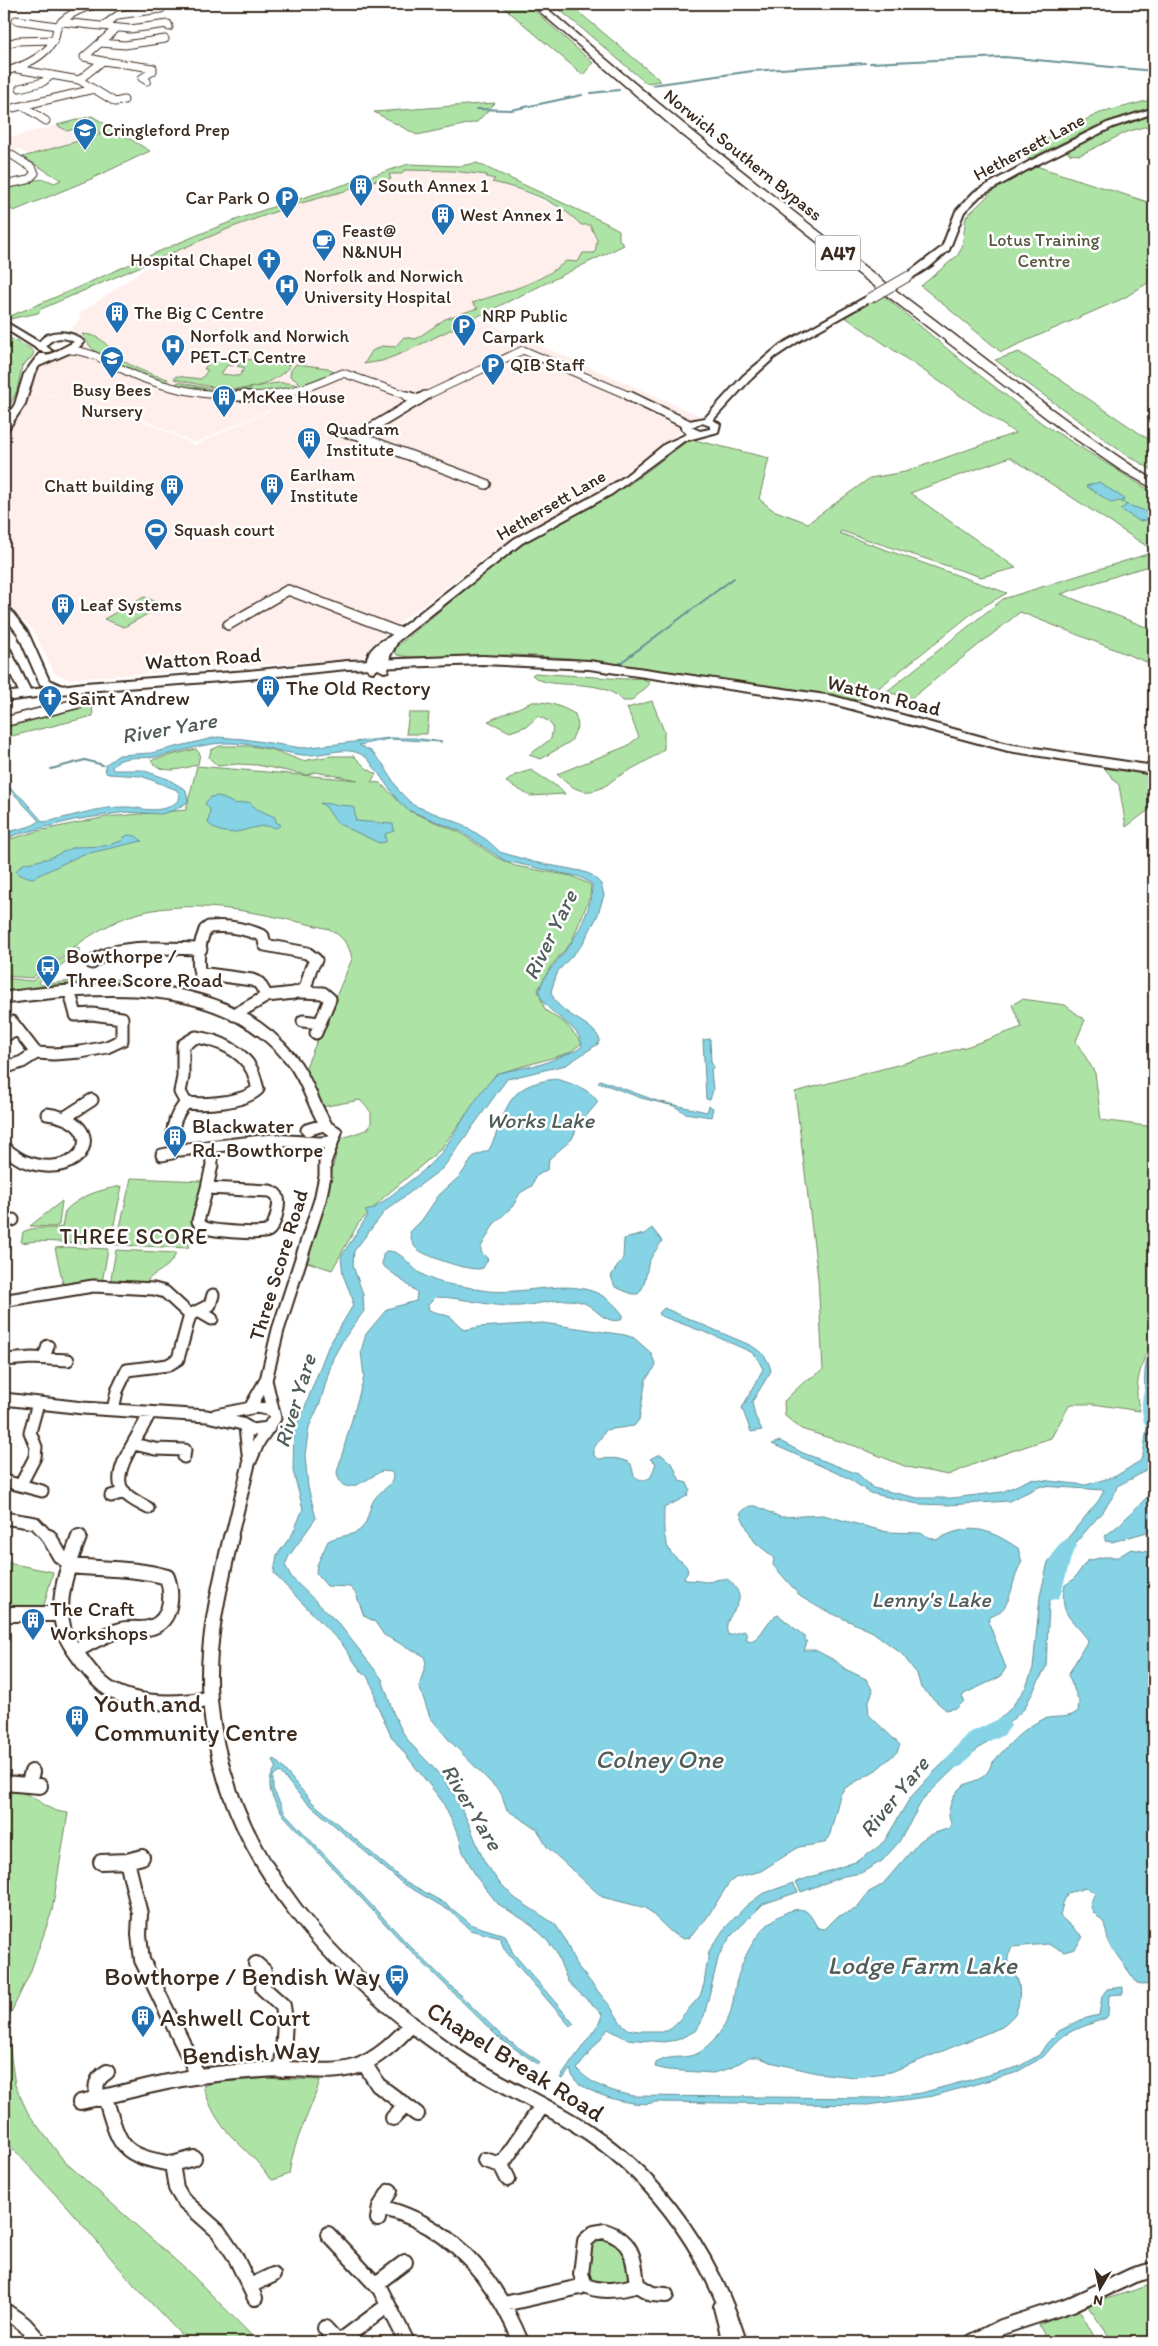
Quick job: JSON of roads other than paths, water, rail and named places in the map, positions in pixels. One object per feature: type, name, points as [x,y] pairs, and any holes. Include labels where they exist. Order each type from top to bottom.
[{"type":"highway","name":"Norwich Southern Bypass","points":[[536,4],[600,62],[686,133],[837,252],[1068,428],[1154,484]]},
{"type":"highway","name":"Norwich Southern Bypass","points":[[546,4],[637,84],[829,237],[1070,420],[1154,475]]},
{"type":"main road","name":"Watton Road","points":[[4,704],[378,666]]},
{"type":"main road","name":"Watton Road","points":[[4,697],[30,701],[61,689],[378,666],[603,668],[833,700],[864,706],[945,731],[1008,747],[1154,770]]},
{"type":"street","points":[[4,72],[17,69],[30,61],[54,40],[60,24],[75,12],[97,4]]},
{"type":"street","points":[[103,26],[118,15],[150,8],[162,9]]},
{"type":"street","points":[[16,20],[134,29],[168,24]]},
{"type":"street","points":[[117,28],[84,56],[103,61],[153,68],[145,79],[133,76]]},
{"type":"street","points":[[4,45],[17,41],[54,40]]},
{"type":"street","points":[[100,43],[125,45],[164,40]]},
{"type":"street","points":[[79,80],[103,61]]},
{"type":"street","points":[[17,69],[79,80],[111,103],[124,100]]},
{"type":"street","points":[[20,88],[41,83],[52,75]]},
{"type":"street","points":[[4,110],[25,107],[94,89]]},
{"type":"street","points":[[25,107],[46,121]]},
{"type":"street","name":"Hethersett Lane","points":[[378,666],[386,651],[398,636],[518,541],[544,525],[608,492],[680,439],[690,429],[708,433],[716,430],[715,424],[707,421],[754,371],[773,355],[793,341],[870,299],[928,263],[946,248],[960,211],[977,194],[1033,163],[1068,148],[1110,125],[1154,110]]},
{"type":"street","points":[[37,124],[56,119]]},
{"type":"street","points":[[4,150],[32,168],[35,173],[28,180],[4,185]]},
{"type":"street","points":[[4,162],[17,159]]},
{"type":"street","points":[[4,324],[52,352],[91,352]]},
{"type":"street","points":[[22,334],[49,338],[67,336],[78,340],[91,352],[142,378],[181,389],[245,396],[287,392],[318,384],[343,373],[418,400]]},
{"type":"street","points":[[4,428],[20,404],[25,381],[42,357],[42,342],[49,338]]},
{"type":"street","points":[[37,364],[79,345],[78,340]]},
{"type":"street","points":[[360,435],[362,432],[439,388],[523,350],[659,409],[690,429]]},
{"type":"street","points":[[344,432],[360,435],[363,438],[486,484]]},
{"type":"street","points":[[228,625],[288,590],[398,636]]},
{"type":"street","points":[[4,610],[23,633],[44,682],[61,689]]},
{"type":"street","points":[[4,649],[30,701]]},
{"type":"street","points":[[30,701],[37,666]]},
{"type":"street","points":[[4,722],[30,701],[91,700]]},
{"type":"street","points":[[268,996],[259,983],[252,980],[200,973],[198,969],[204,931],[213,926],[222,926],[259,934],[263,936],[262,942],[266,945],[310,954],[316,960],[311,968],[306,989],[301,992]]},
{"type":"street","points":[[92,963],[99,956],[116,951],[148,948],[201,950]]},
{"type":"street","points":[[4,998],[78,989],[142,989],[195,999],[234,1015],[263,1032],[284,1051],[305,1080],[314,1104],[326,1125],[336,1132],[336,1137],[331,1142],[309,1137],[196,1150],[177,1148]]},
{"type":"street","points":[[234,1015],[268,996],[313,991],[328,995],[330,999],[318,1028],[303,1021]]},
{"type":"street","points":[[4,1068],[22,1062],[36,1053],[48,1055],[65,1054],[115,1046],[122,1040],[122,1018],[92,1014],[77,1019],[72,1000]]},
{"type":"street","points":[[5,1035],[15,1026],[36,1053]]},
{"type":"street","points":[[195,1032],[215,1041],[245,1060],[250,1066],[258,1089],[251,1096],[203,1105],[186,1103],[180,1092],[183,1077],[182,1051],[183,1045],[195,1032]]},
{"type":"street","points":[[64,1118],[92,1100]]},
{"type":"street","points":[[177,1148],[172,1134],[178,1111],[186,1103]]},
{"type":"street","points":[[314,1104],[309,1137],[325,1162]]},
{"type":"street","points":[[4,1148],[20,1160],[33,1165],[52,1168],[70,1162],[82,1152],[86,1136],[84,1132],[64,1118],[47,1114]]},
{"type":"street","points":[[309,1137],[319,1125],[326,1125]]},
{"type":"street","name":"Three Score Road","points":[[247,1409],[266,1380],[278,1330],[320,1200],[325,1176],[325,1162],[331,1142]]},
{"type":"street","points":[[162,1155],[172,1153],[177,1148]]},
{"type":"street","points":[[206,1188],[270,1191],[277,1195],[279,1200],[273,1225],[268,1231],[259,1233],[209,1229],[202,1226],[198,1221],[213,1156],[211,1148]]},
{"type":"street","points":[[4,1304],[8,1300],[85,1287],[161,1290],[195,1314],[212,1319]]},
{"type":"street","points":[[113,1410],[117,1391],[127,1370],[140,1366],[168,1365],[178,1359],[195,1314],[210,1305],[213,1295]]},
{"type":"street","points":[[44,1358],[48,1346]]},
{"type":"street","points":[[4,1360],[44,1358],[68,1360]]},
{"type":"street","name":"Three Score Road","points":[[266,1380],[272,1410]]},
{"type":"street","points":[[4,1399],[113,1410],[207,1416],[261,1430],[269,1428],[276,1420],[276,1414],[264,1407],[207,1416]]},
{"type":"street","points":[[21,1484],[36,1457],[36,1447],[30,1432],[38,1403]]},
{"type":"street","points":[[244,1425],[241,1419],[247,1409]]},
{"type":"street","points":[[148,1508],[125,1492],[120,1474],[122,1463],[142,1434],[150,1412]]},
{"type":"street","name":"Chapel Break Road","points":[[244,1425],[249,1464]]},
{"type":"street","name":"Chapel Break Road","points":[[269,1428],[261,1438],[249,1464],[225,1561],[214,1618],[210,1661],[210,1699],[213,1729],[220,1761],[234,1805],[256,1851],[294,1910],[353,1975],[412,2024],[468,2064],[592,2134],[645,2178],[698,2250],[724,2298],[739,2342]]},
{"type":"street","points":[[134,1444],[155,1449],[186,1450]]},
{"type":"street","points":[[4,1481],[42,1491]]},
{"type":"street","points":[[112,1496],[125,1492]]},
{"type":"street","points":[[4,1518],[29,1521],[39,1525],[54,1542],[55,1549],[62,1560],[70,1565],[110,1570],[125,1568],[154,1572],[168,1577],[172,1588],[169,1607],[163,1621],[151,1628],[120,1630],[75,1651]]},
{"type":"street","points":[[79,1538],[62,1595],[62,1614],[65,1633],[75,1651],[94,1676],[114,1692],[139,1699],[180,1701],[210,1699]]},
{"type":"street","points":[[4,1614],[17,1620],[62,1614]]},
{"type":"street","points":[[4,1783],[33,1781]]},
{"type":"street","points":[[101,1862],[127,1861],[142,1857]]},
{"type":"street","points":[[127,1861],[140,1914],[138,1935],[142,1960],[194,2067],[196,2076]]},
{"type":"street","points":[[264,1969],[261,1980],[264,1991],[283,2006],[285,2020],[282,2070]]},
{"type":"street","name":"Bendish Way","points":[[80,2102],[172,2079],[196,2076],[243,2071],[326,2072],[364,2063],[412,2024]]},
{"type":"street","points":[[364,2063],[378,2085],[411,2110],[393,2118]]},
{"type":"street","points":[[107,2072],[98,2077],[95,2084],[120,2145],[131,2155],[151,2161],[172,2164],[194,2158]]},
{"type":"street","points":[[500,2165],[542,2106]]},
{"type":"street","points":[[485,2160],[500,2165],[508,2179]]},
{"type":"street","points":[[172,2164],[176,2188],[183,2200],[218,2231],[235,2256],[253,2292],[273,2275]]},
{"type":"street","points":[[390,2191],[379,2213],[397,2209],[444,2236],[483,2274],[504,2304],[521,2342]]},
{"type":"street","points":[[637,2285],[628,2289],[614,2290],[589,2288],[584,2284],[581,2275],[585,2241],[594,2233],[604,2231],[616,2234],[625,2241],[631,2250],[637,2285],[652,2294],[666,2295]]},
{"type":"street","points":[[328,2234],[376,2284],[407,2342]]},
{"type":"street","name":"Chapel Break Road","points":[[698,2250],[720,2302],[730,2342]]},
{"type":"street","points":[[376,2284],[405,2262]]},
{"type":"street","points":[[972,2342],[1002,2327],[1072,2304],[1134,2276],[1154,2270]]},
{"type":"street","points":[[504,2304],[580,2287],[584,2284]]},
{"type":"street","points":[[325,2328],[338,2342],[359,2324],[387,2306]]},
{"type":"street","points":[[4,2310],[24,2324],[40,2342]]},
{"type":"water","points":[[1099,482],[1125,499],[1122,500],[1124,503],[1119,501],[1112,503],[1086,486]]},
{"type":"water","points":[[1125,504],[1143,510],[1153,519],[1139,521],[1120,509],[1126,506]]},
{"type":"water","points":[[217,737],[302,748],[389,738],[415,738],[442,742],[389,739],[359,745],[371,751],[383,764],[399,791],[413,805],[462,824],[487,840],[500,852],[533,862],[581,871],[592,875],[601,884],[604,895],[597,917],[582,945],[558,971],[551,991],[554,999],[560,1006],[596,1033],[600,1040],[598,1044],[566,1065],[507,1079],[443,1168],[385,1211],[354,1251],[353,1266],[363,1294],[364,1311],[343,1340],[333,1358],[320,1403],[309,1427],[305,1455],[308,1487],[316,1518],[289,1556],[285,1565],[292,1578],[339,1624],[382,1679],[393,1712],[402,1731],[410,1743],[441,1776],[455,1796],[484,1861],[498,1881],[516,1899],[555,1924],[565,1939],[575,1963],[610,2006],[621,2023],[628,2029],[667,2031],[672,2028],[700,1996],[704,1984],[709,1951],[724,1929],[746,1906],[762,1894],[793,1883],[798,1892],[763,1904],[731,1936],[719,1955],[704,2016],[695,2031],[677,2040],[663,2042],[627,2039],[608,2029],[577,2069],[589,2080],[603,2087],[633,2096],[880,2098],[921,2093],[1018,2067],[1039,2055],[1047,2043],[1059,2031],[1083,2019],[1099,2015],[1102,1996],[1107,1989],[1123,1987],[1123,1994],[1109,1995],[1108,2015],[1106,2018],[1074,2030],[1060,2038],[1043,2057],[1015,2073],[933,2096],[868,2105],[655,2102],[647,2104],[625,2102],[590,2090],[575,2080],[570,2069],[563,2079],[560,2078],[602,2019],[602,2014],[568,1982],[556,1952],[545,1938],[532,1925],[498,1904],[477,1878],[463,1852],[459,1836],[442,1801],[391,1736],[376,1703],[374,1690],[367,1676],[360,1670],[342,1644],[274,1573],[277,1555],[293,1533],[303,1509],[293,1471],[294,1429],[303,1412],[328,1347],[352,1307],[353,1300],[343,1275],[341,1257],[368,1215],[365,1211],[373,1209],[423,1171],[442,1152],[483,1089],[498,1073],[542,1064],[577,1050],[582,1046],[580,1038],[575,1031],[548,1007],[542,1000],[539,992],[545,978],[579,930],[591,899],[592,884],[580,877],[505,861],[460,831],[408,810],[399,802],[368,759],[353,751],[302,755],[248,744],[220,743],[155,757],[121,760],[112,767],[113,770],[142,770],[168,779],[186,790],[188,802],[175,810],[161,814],[126,812],[74,820],[15,835],[4,841],[4,834],[39,821],[4,783],[23,799],[43,822],[113,807],[156,810],[172,805],[180,797],[177,790],[141,776],[106,773],[105,765],[119,755],[151,753]]},
{"type":"water","points":[[218,796],[235,804],[249,802],[257,809],[275,817],[276,822],[281,825],[276,828],[267,826],[234,832],[225,832],[217,829],[208,823],[210,810],[205,803],[211,797]]},
{"type":"water","points":[[320,803],[350,806],[354,808],[356,821],[393,824],[394,831],[385,834],[386,842],[379,843],[337,823],[326,807]]},
{"type":"water","points":[[128,835],[136,836],[142,841],[81,855],[33,878],[19,875],[16,871],[23,864],[50,858],[74,847],[104,846],[122,841]]},
{"type":"water","points":[[710,1039],[711,1062],[714,1067],[711,1069],[713,1090],[710,1100],[706,1099],[703,1040]]},
{"type":"water","name":"Works Lake","points":[[556,1079],[585,1090],[595,1097],[598,1102],[578,1126],[572,1139],[549,1159],[548,1169],[535,1177],[532,1186],[520,1193],[513,1206],[494,1224],[481,1247],[481,1252],[488,1259],[483,1268],[460,1266],[440,1260],[418,1250],[413,1244],[410,1232],[422,1220],[439,1195],[460,1176],[474,1156],[489,1150],[505,1112],[516,1094],[538,1082]]},
{"type":"water","points":[[600,1080],[657,1101],[707,1112],[709,1106],[713,1108],[711,1117],[685,1113],[674,1106],[641,1098],[598,1082]]},
{"type":"water","points":[[652,1228],[662,1241],[649,1262],[642,1288],[638,1294],[632,1294],[615,1287],[611,1276],[623,1258],[624,1239],[644,1234]]},
{"type":"water","name":"Colney One","points":[[386,1251],[392,1251],[401,1255],[416,1270],[427,1277],[448,1284],[496,1291],[555,1287],[574,1288],[592,1291],[608,1300],[623,1315],[621,1320],[614,1321],[604,1317],[586,1304],[573,1300],[510,1306],[436,1297],[428,1305],[429,1310],[451,1317],[464,1330],[479,1327],[543,1323],[625,1335],[634,1338],[651,1353],[656,1366],[646,1379],[639,1420],[634,1426],[606,1430],[594,1448],[594,1456],[599,1459],[623,1460],[631,1464],[634,1476],[643,1480],[651,1477],[656,1463],[650,1459],[657,1455],[662,1455],[673,1465],[680,1481],[687,1483],[690,1490],[687,1496],[664,1508],[664,1530],[667,1546],[672,1554],[687,1568],[688,1572],[684,1578],[686,1580],[706,1582],[726,1579],[734,1586],[739,1599],[728,1621],[728,1635],[745,1631],[748,1634],[746,1639],[751,1641],[759,1636],[770,1620],[778,1615],[804,1636],[807,1643],[804,1650],[815,1650],[836,1661],[845,1669],[866,1679],[873,1691],[868,1703],[869,1715],[900,1745],[897,1752],[876,1770],[845,1788],[840,1795],[829,1838],[824,1843],[799,1847],[761,1871],[735,1878],[729,1883],[706,1919],[689,1938],[683,1939],[671,1932],[646,1908],[602,1897],[547,1847],[537,1829],[507,1810],[501,1793],[449,1740],[430,1717],[419,1686],[426,1663],[424,1656],[384,1635],[375,1622],[364,1616],[356,1594],[350,1587],[327,1586],[316,1573],[317,1565],[328,1541],[361,1529],[373,1501],[391,1483],[393,1476],[392,1472],[382,1471],[363,1482],[350,1486],[344,1485],[340,1481],[337,1472],[364,1377],[361,1351],[366,1334],[387,1309],[416,1301],[417,1292],[382,1265],[383,1255]]},
{"type":"water","points":[[664,1308],[752,1346],[764,1356],[771,1371],[752,1402],[755,1416],[762,1430],[751,1432],[742,1408],[763,1369],[757,1358],[751,1352],[715,1336],[661,1316],[659,1313]]},
{"type":"water","points":[[1154,1344],[1154,1423],[1148,1422],[1145,1372],[1149,1352]]},
{"type":"water","points":[[1147,1427],[1154,1428],[1152,1459],[1149,1465],[1138,1475],[1117,1486],[1114,1495],[1103,1511],[1061,1560],[1049,1605],[1046,1667],[1024,1709],[990,1740],[962,1761],[923,1799],[899,1842],[882,1861],[861,1873],[844,1876],[801,1892],[796,1882],[858,1861],[878,1847],[885,1840],[910,1798],[934,1772],[953,1754],[988,1730],[1011,1708],[1026,1687],[1033,1668],[1040,1596],[1048,1562],[1099,1500],[1104,1490],[1041,1486],[1009,1501],[948,1505],[918,1504],[870,1493],[848,1478],[772,1444],[780,1441],[803,1453],[858,1474],[873,1488],[918,1498],[952,1498],[1002,1492],[1031,1479],[1086,1485],[1116,1476],[1140,1461],[1143,1455]]},
{"type":"water","points":[[1154,1490],[1154,1530],[1112,1542],[1105,1541],[1105,1536],[1119,1525]]},
{"type":"water","name":"Lenny's Lake","points":[[749,1506],[756,1506],[780,1517],[823,1515],[887,1532],[920,1533],[936,1540],[959,1531],[978,1530],[997,1536],[1018,1548],[1022,1562],[1015,1577],[1011,1594],[1004,1608],[990,1617],[989,1623],[1006,1668],[1000,1677],[962,1696],[964,1701],[957,1708],[946,1710],[921,1688],[917,1674],[902,1654],[873,1632],[820,1608],[801,1597],[773,1565],[774,1559],[752,1537],[740,1513]]},
{"type":"water","name":"Lodge Farm Lake","points":[[1131,1549],[1154,1553],[1154,1986],[1137,1983],[1109,1944],[1104,1923],[1093,1912],[1090,1904],[1095,1893],[1086,1888],[1068,1893],[1060,1916],[1083,1937],[1075,1949],[1064,1952],[1048,1944],[1012,1947],[1008,1961],[1018,1982],[1019,2000],[1015,2014],[1002,2027],[891,2072],[855,2077],[817,2073],[770,2062],[758,2057],[749,2057],[731,2068],[713,2073],[667,2070],[655,2067],[656,2063],[668,2058],[699,2053],[716,2038],[729,2017],[736,1983],[743,1962],[753,1942],[767,1925],[785,1913],[799,1909],[805,1910],[809,1914],[818,1928],[825,1929],[837,1917],[856,1909],[869,1892],[882,1885],[920,1841],[929,1835],[950,1828],[949,1809],[951,1802],[962,1786],[985,1775],[992,1763],[1029,1727],[1044,1719],[1066,1716],[1078,1711],[1079,1701],[1068,1675],[1088,1640],[1065,1610],[1063,1595],[1065,1585],[1073,1580],[1087,1561],[1104,1557],[1118,1557]]},
{"type":"water","points":[[275,1759],[312,1802],[403,1880],[446,1904],[472,1925],[505,1935],[513,1953],[574,2024],[570,2026],[517,1965],[504,1949],[500,1938],[470,1930],[450,1911],[402,1883],[302,1798],[280,1772],[273,1776],[273,1789],[285,1813],[407,1943],[503,2037],[540,2062],[538,2064],[499,2038],[404,1944],[284,1816],[273,1798],[270,1786],[270,1780],[276,1767],[273,1760]]},
{"type":"waterway","points":[[870,63],[1004,57],[1154,71]]},
{"type":"waterway","points":[[652,85],[753,71],[865,63]]},
{"type":"waterway","points":[[591,93],[619,90]]},
{"type":"waterway","points":[[476,109],[511,110],[582,95]]},
{"type":"waterway","points":[[619,664],[734,578]]},
{"type":"waterway","points":[[51,769],[85,760],[103,765]]},
{"type":"waterway","name":"River Yare","points":[[1154,1386],[1150,1401],[1154,1427]]},
{"type":"waterway","name":"River Yare","points":[[1052,1593],[1063,1552],[1068,1546]]},
{"type":"waterway","name":"River Yare","points":[[955,1760],[974,1739],[997,1730],[1001,1726]]},
{"type":"place","name":"Cringleford Prep","points":[[85,151]]},
{"type":"place","name":"South Annex 1","points":[[361,207]]},
{"type":"place","name":"Car Park O","points":[[287,219]]},
{"type":"place","name":"West Annex 1","points":[[443,236]]},
{"type":"place","name":"Feast@ N&NUH","points":[[324,262]]},
{"type":"place","name":"Hospital Chapel","points":[[269,281]]},
{"type":"place","name":"Norfolk and Norwich University Hospital","points":[[287,307]]},
{"type":"place","name":"The Big C Centre","points":[[117,334]]},
{"type":"place","name":"NRP Public Carpark","points":[[464,347]]},
{"type":"place","name":"Norfolk and Norwich PET-CT Centre","points":[[173,367]]},
{"type":"place","name":"Busy Bees Nursery","points":[[112,379]]},
{"type":"place","name":"QIB Staff","points":[[493,386]]},
{"type":"place","name":"McKee House","points":[[224,418]]},
{"type":"place","name":"Quadram Institute","points":[[309,460]]},
{"type":"place","name":"Earlham Institute","points":[[272,506]]},
{"type":"place","name":"Chatt building","points":[[172,507]]},
{"type":"place","name":"Squash court","points":[[156,551]]},
{"type":"place","name":"Leaf Systems","points":[[63,626]]},
{"type":"place","name":"The Old Rectory","points":[[268,708]]},
{"type":"place","name":"Saint Andrew","points":[[50,718]]},
{"type":"place","name":"Bowthorpe / Three Score Road","points":[[48,988]]},
{"type":"place","name":"Blackwater Rd. Bowthorpe","points":[[175,1158]]},
{"type":"place","name":"The Craft Workshops","points":[[33,1641]]},
{"type":"place","name":"Youth and Community Centre","points":[[77,1738]]},
{"type":"place","name":"Bowthorpe / Bendish Way","points":[[397,1997]]},
{"type":"place","name":"Ashwell Court","points":[[143,2038]]},
{"type":"district","name":"THREE SCORE","points":[[134,1236]]},
{"type":"park label","name":"Lotus Training Centre","points":[[1044,250]]}]
